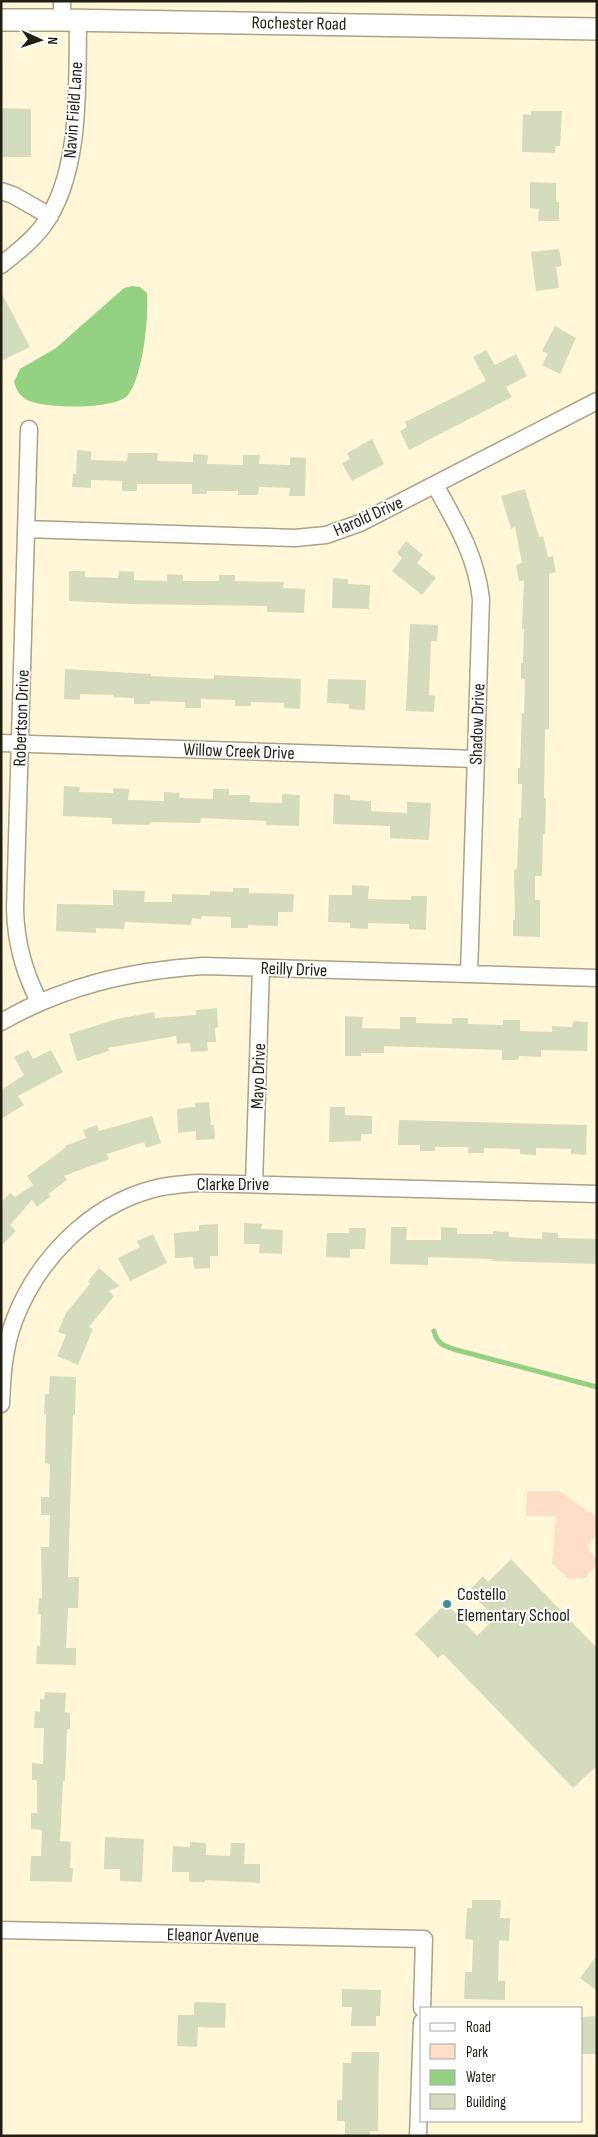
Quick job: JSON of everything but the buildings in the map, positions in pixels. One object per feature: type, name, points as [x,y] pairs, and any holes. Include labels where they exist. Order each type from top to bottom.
[{"type":"main road","name":"Rochester Road","points":[[1,20],[67,14],[597,28]]},
{"type":"street","name":"Navin Field Lane","points":[[1,265],[35,236],[50,216],[68,173],[74,142],[67,14]]},
{"type":"street","points":[[1,191],[13,195],[50,216]]},
{"type":"street","name":"Harold Drive","points":[[26,529],[312,538],[355,526],[597,401]]},
{"type":"street","name":"Robertson Drive","points":[[28,429],[16,927],[19,953],[24,972],[39,1002]]},
{"type":"street","name":"Shadow Drive","points":[[435,485],[469,550],[479,587],[481,611],[469,974]]},
{"type":"street","name":"Willow Creek Drive","points":[[1,743],[476,759]]},
{"type":"street","name":"Reilly Drive","points":[[1,1022],[39,1002],[112,978],[140,972],[203,966],[597,978]]},
{"type":"street","name":"Mayo Drive","points":[[254,1184],[262,968]]},
{"type":"street","name":"Clarke Drive","points":[[1,1404],[4,1357],[13,1322],[26,1293],[39,1272],[63,1242],[103,1212],[151,1190],[199,1183],[597,1194]]},
{"type":"street","name":"Eleanor Avenue","points":[[1,1930],[424,1939],[422,2007]]},
{"type":"street","points":[[418,2136],[420,2079]]},
{"type":"green space","points":[[527,1491],[559,1491],[597,1517],[597,1534],[587,1547],[597,1560],[597,1564],[585,1578],[569,1579],[552,1563],[556,1516],[526,1516]]},
{"type":"water","points":[[140,287],[147,293],[147,316],[144,346],[138,374],[128,395],[121,400],[95,406],[63,406],[36,403],[27,400],[20,394],[14,382],[20,369],[56,348],[124,288]]},
{"type":"waterway","points":[[434,1331],[441,1343],[453,1349],[597,1387]]},
{"type":"place","name":"Costello Elementary School","points":[[447,1604]]}]
